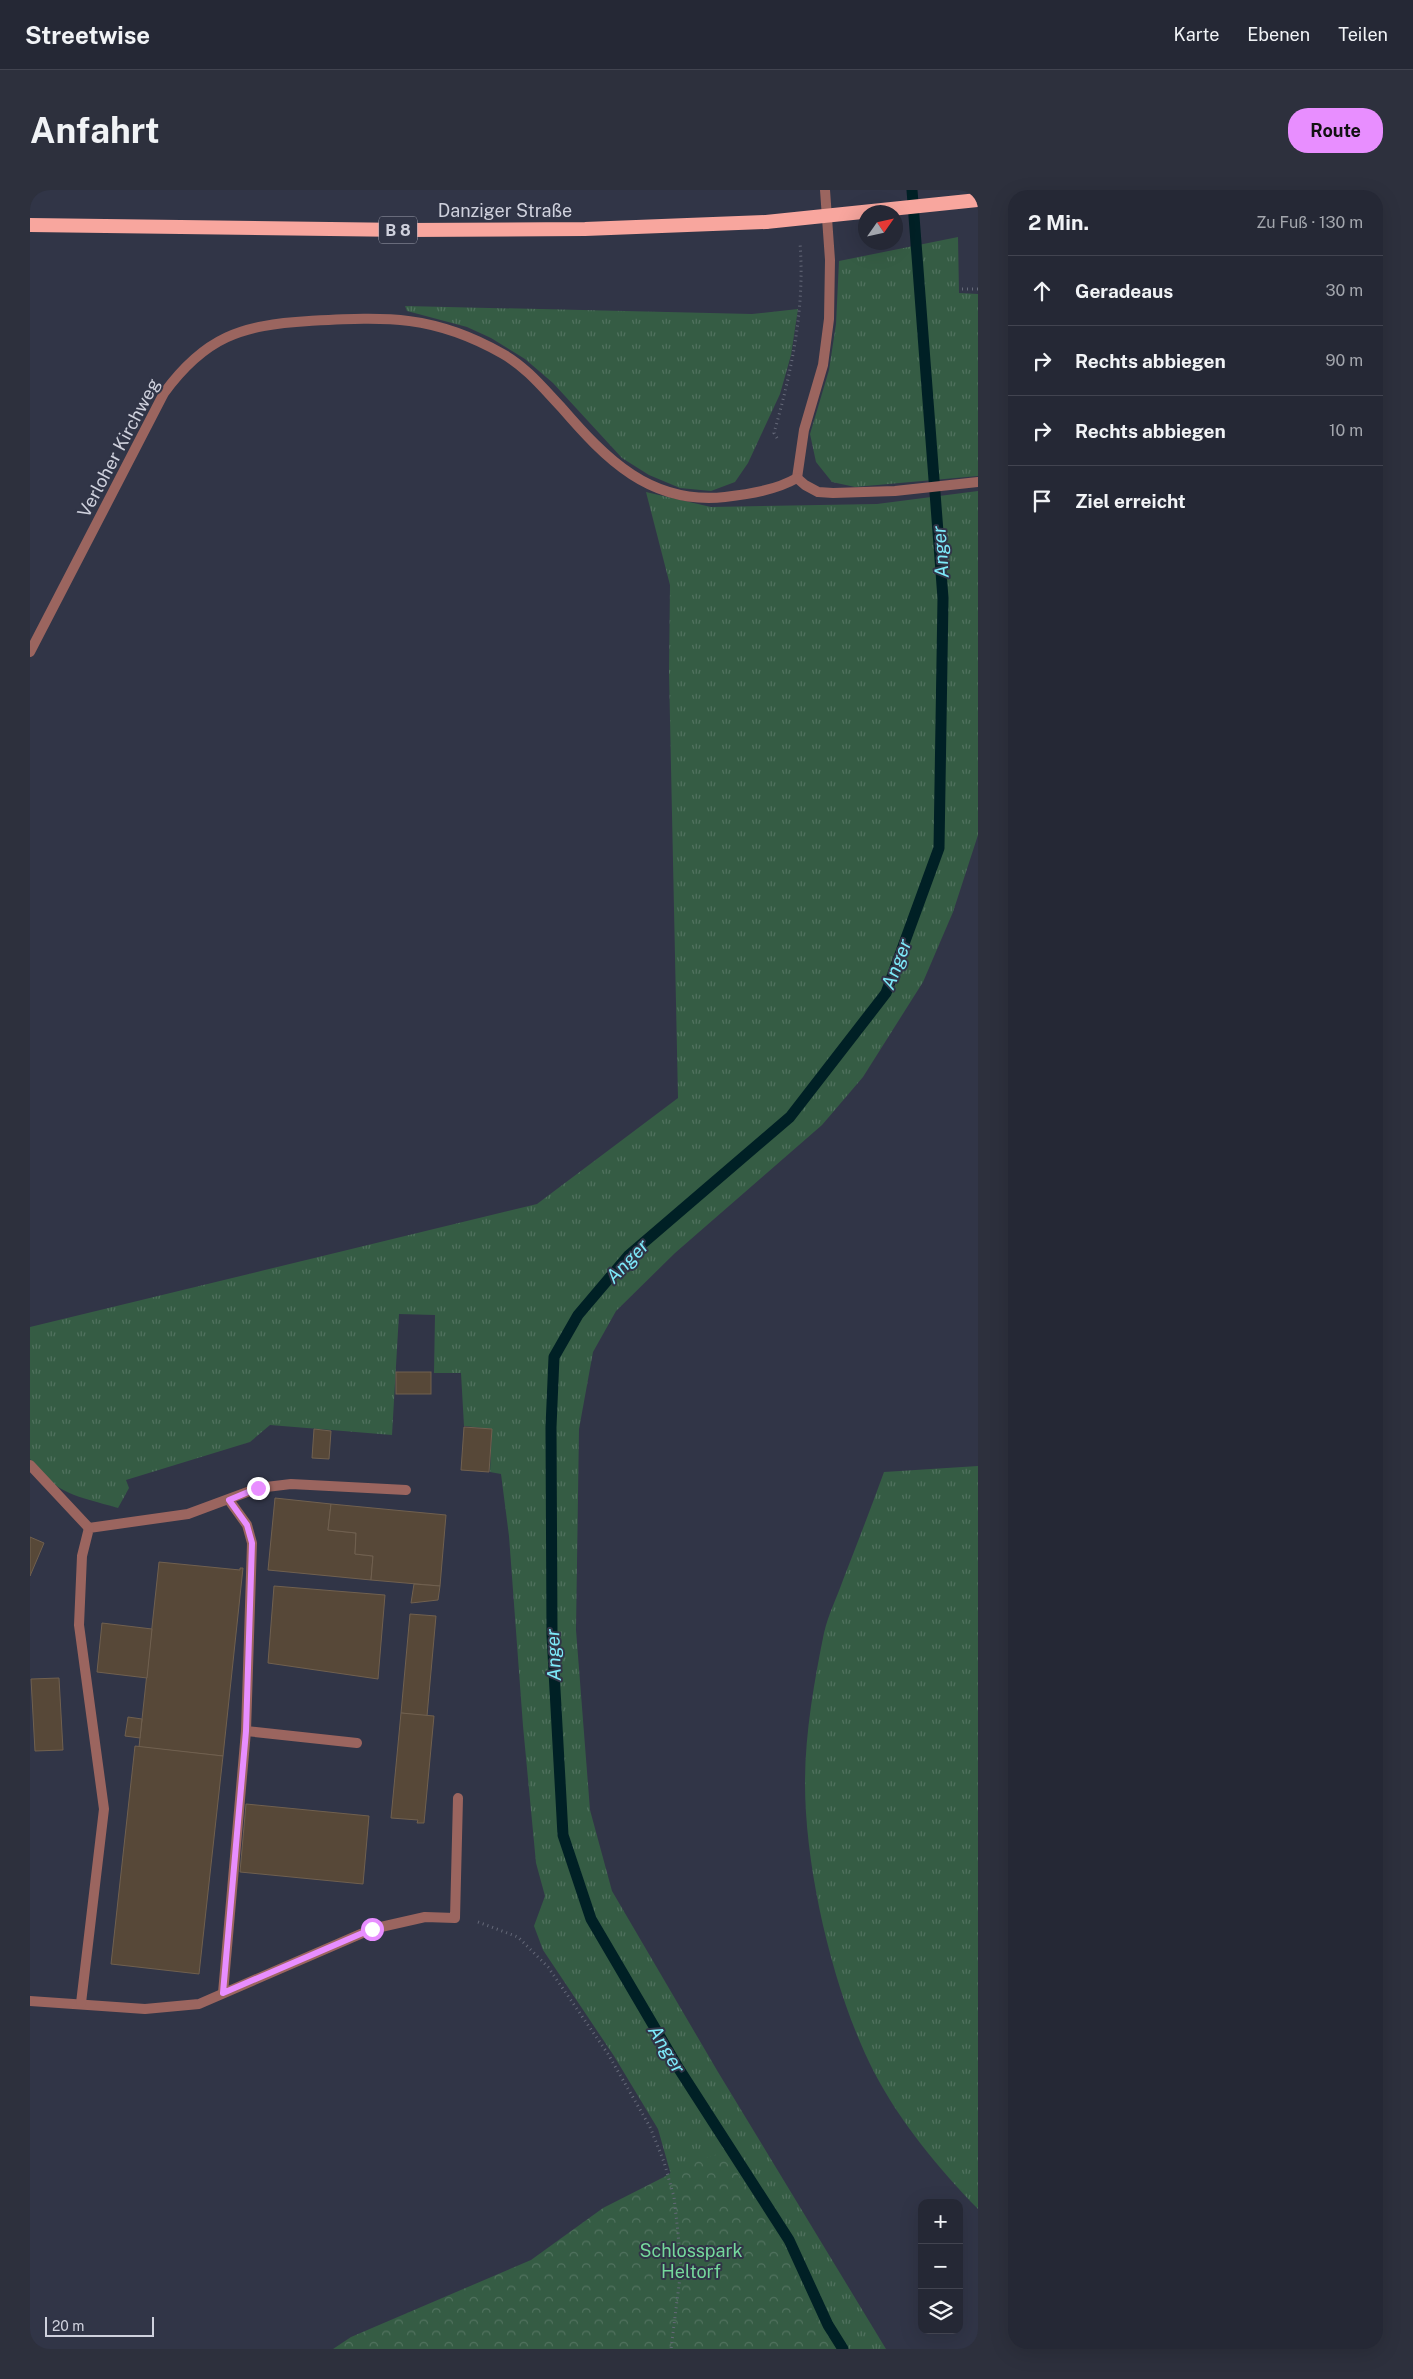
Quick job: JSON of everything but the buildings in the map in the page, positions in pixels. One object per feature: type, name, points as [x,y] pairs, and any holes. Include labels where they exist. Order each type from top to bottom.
[{"type":"highway","name":"Danziger Straße","points":[[30,225],[416,230],[585,229],[766,222],[978,200]]},
{"type":"street","points":[[825,190],[830,260],[829,319],[823,365],[804,430],[798,478],[805,485],[818,492],[895,491],[974,482]]},
{"type":"street","name":"Verloher Kirchweg","points":[[30,652],[164,393],[177,376],[209,346],[248,329],[294,322],[374,318],[422,322],[454,331],[504,355],[532,375],[580,430],[613,462],[649,485],[689,498],[717,498],[782,486],[798,478]]},
{"type":"street","points":[[30,1465],[88,1528]]},
{"type":"street","points":[[88,1528],[188,1514],[258,1488],[291,1484],[406,1490]]},
{"type":"street","points":[[223,1993],[246,1731],[252,1543],[247,1525],[229,1500]]},
{"type":"street","points":[[81,2003],[104,1809],[79,1625],[82,1556],[88,1528]]},
{"type":"street","points":[[246,1731],[356,1742]]},
{"type":"street","points":[[30,2001],[81,2003],[145,2009],[199,2004],[372,1929],[425,1916],[455,1918],[458,1798]]},
{"type":"path","points":[[778,440],[774,433],[794,357],[801,262]]},
{"type":"path","points":[[962,289],[978,289]]},
{"type":"path","points":[[455,1918],[478,1922],[518,1937],[529,1946],[548,1967],[608,2054],[650,2127],[664,2162],[674,2197],[678,2233],[681,2269],[671,2349]]},
{"type":"green space","points":[[958,237],[959,293],[978,294],[978,476],[855,487],[832,482],[816,462],[810,434],[829,370],[836,324],[839,261],[894,250],[903,250],[903,248]]},
{"type":"green space","points":[[405,306],[752,314],[798,309],[791,355],[780,394],[748,463],[735,482],[711,491],[680,488],[649,475],[622,458],[553,383],[525,359],[491,338],[467,327],[407,311]]},
{"type":"green space","points":[[978,491],[978,835],[953,912],[923,982],[863,1077],[822,1125],[675,1253],[616,1311],[593,1352],[579,1429],[576,1630],[590,1810],[612,1891],[718,2072],[886,2349],[635,2349],[677,2196],[658,2129],[614,2056],[543,1950],[534,1926],[545,1896],[536,1863],[523,1726],[509,1536],[501,1474],[490,1472],[492,1429],[464,1426],[461,1373],[434,1373],[435,1315],[399,1314],[392,1435],[270,1425],[250,1442],[126,1480],[129,1488],[118,1508],[79,1497],[58,1487],[30,1459],[30,1327],[537,1204],[678,1098],[669,672],[670,585],[646,492],[711,507],[877,504]]},
{"type":"green space","points":[[978,1466],[978,2209],[949,2178],[908,2127],[884,2091],[860,2041],[846,2006],[824,1931],[810,1854],[805,1783],[811,1708],[824,1633],[884,1472]]},
{"type":"green space","name":"Schlosspark Heltorf","points":[[724,2152],[783,2245],[821,2329],[834,2349],[333,2349],[351,2337],[531,2260],[603,2208],[664,2177],[683,2165]]},
{"type":"waterway","name":"Anger","points":[[843,2349],[828,2325],[789,2240],[679,2069],[591,1919],[563,1835],[552,1635],[551,1427],[554,1357],[578,1315],[628,1256],[790,1117],[886,993],[939,848],[943,598],[912,190]]},
{"type":"route","points":[[258,1488],[229,1500],[247,1525],[252,1543],[246,1731],[223,1993],[372,1929]]}]
